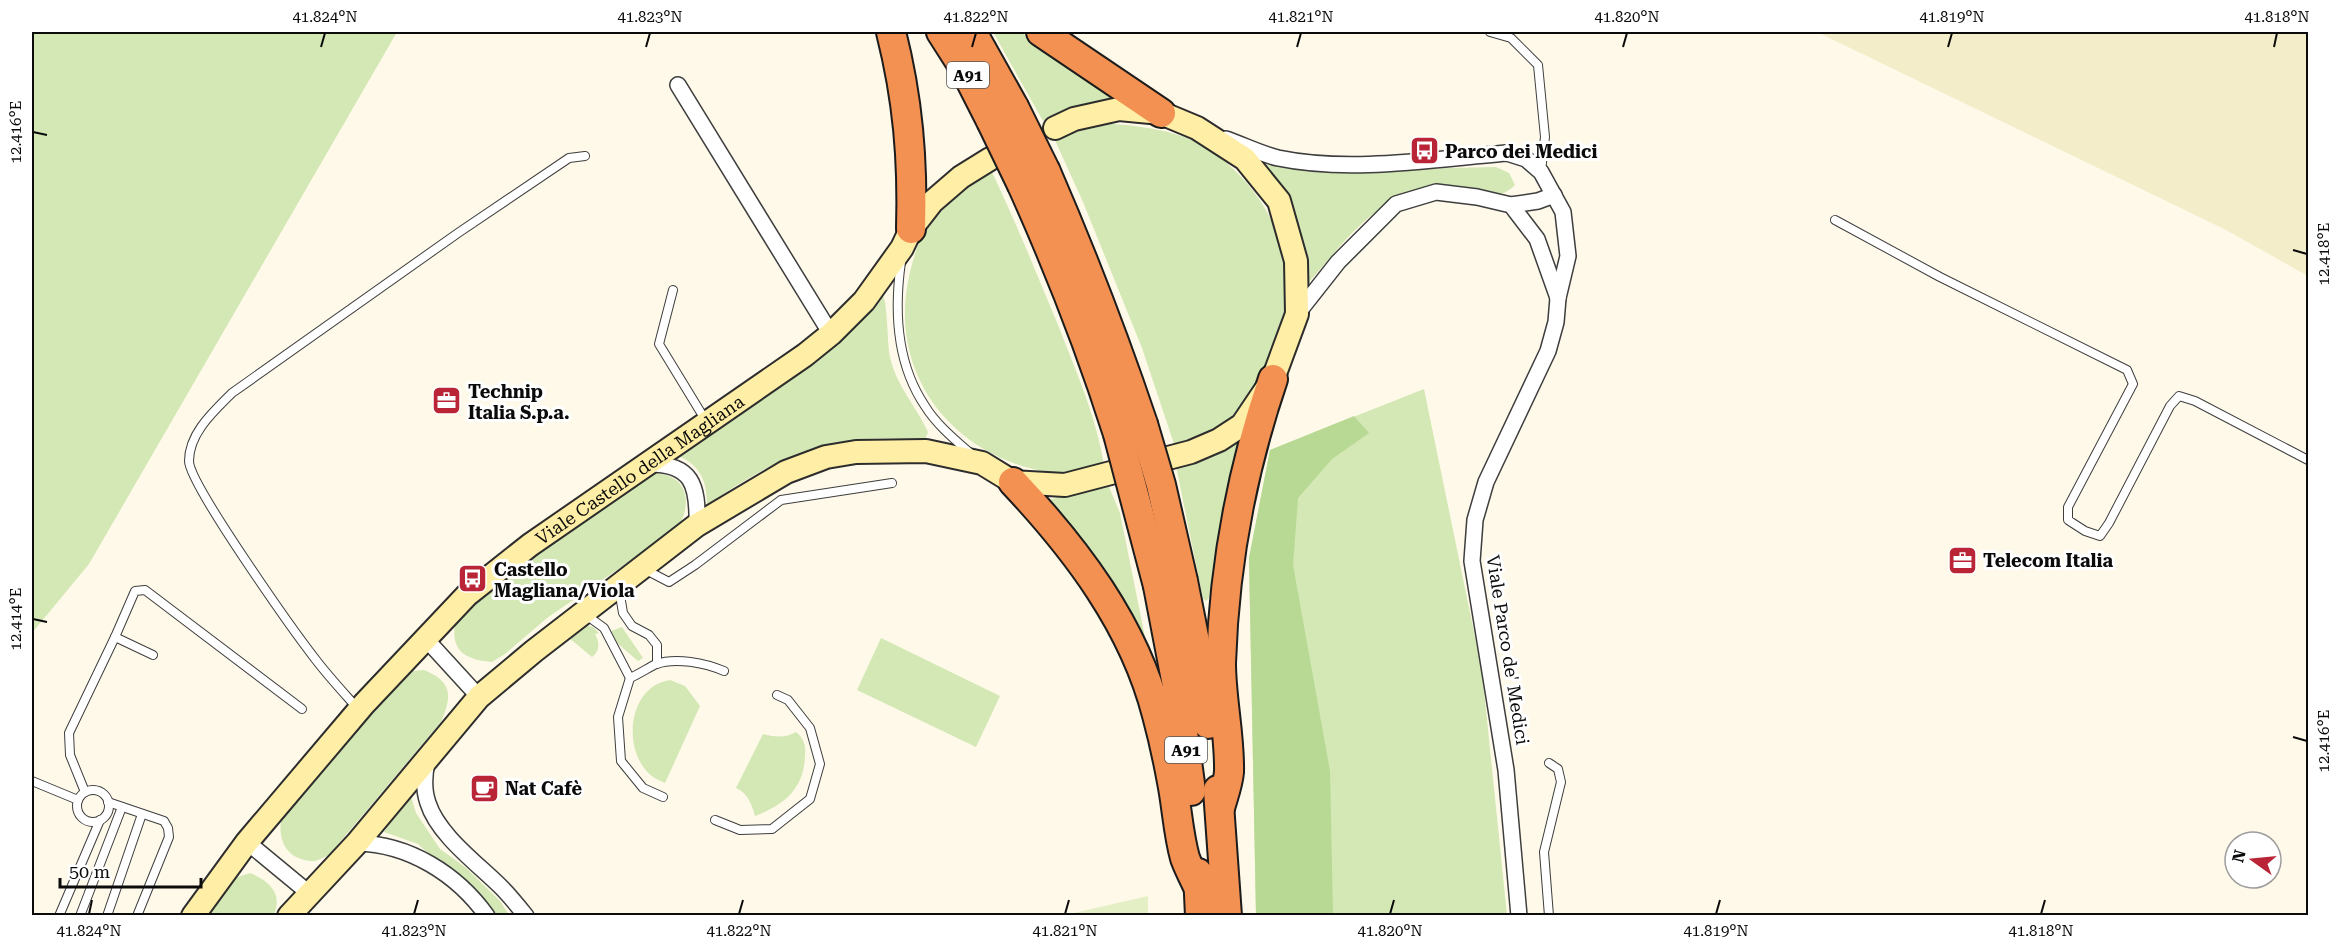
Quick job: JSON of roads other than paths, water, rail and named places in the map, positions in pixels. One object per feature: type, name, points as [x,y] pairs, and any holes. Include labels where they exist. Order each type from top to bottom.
[{"type":"highway","points":[[891,32],[903,79],[910,131],[912,175],[907,239]]},
{"type":"highway","name":"A91","points":[[941,32],[964,68],[1003,114]]},
{"type":"highway","name":"A91","points":[[972,32],[1003,114],[1034,179],[1054,257],[1088,342],[1131,429],[1171,583],[1201,672],[1220,808],[1227,915]]},
{"type":"highway","points":[[1041,32],[1161,113]]},
{"type":"highway","points":[[1220,808],[1229,774],[1221,665],[1226,595],[1244,479],[1257,426],[1273,379]]},
{"type":"highway","points":[[1013,482],[1045,516],[1072,550],[1105,597],[1134,651],[1157,713],[1172,781],[1185,859],[1200,903]]},
{"type":"highway","name":"A91","points":[[1171,583],[1176,680],[1189,774],[1200,903]]},
{"type":"street","points":[[678,85],[831,334]]},
{"type":"street","points":[[1055,128],[1074,119],[1119,109],[1161,113],[1197,128],[1245,159],[1279,201],[1296,261],[1298,314]]},
{"type":"street","name":"Viale Parco de' Medici","points":[[1197,128],[1276,157],[1319,164],[1373,163],[1507,153],[1526,159],[1541,172],[1563,212],[1568,256],[1558,298],[1556,322],[1548,351],[1486,482],[1474,520],[1472,561],[1506,770],[1519,915]]},
{"type":"street","name":"Viale Castello della Magliana","points":[[193,915],[247,842],[359,710],[467,595],[530,544],[707,423],[831,334],[864,302],[932,202],[961,177],[990,159]]},
{"type":"street","points":[[289,915],[357,843],[428,762],[479,697],[534,651],[698,525],[786,472],[826,458],[856,452],[926,451],[982,463],[1013,482],[1065,485],[1191,452],[1219,440],[1242,425],[1273,379],[1298,314],[1338,262],[1396,204],[1436,192],[1477,197],[1511,206],[1538,201],[1554,195]]},
{"type":"street","name":"Viale Parco de' Medici","points":[[1511,206],[1537,239],[1558,298]]},
{"type":"street","points":[[646,464],[671,466],[692,480],[698,498],[698,525]]},
{"type":"street","points":[[425,638],[479,697]]},
{"type":"street","points":[[428,762],[424,788],[435,819],[463,850],[504,889],[526,915]]},
{"type":"street","points":[[247,842],[310,894]]},
{"type":"street","points":[[357,843],[375,844],[423,860],[453,877],[487,915]]},
{"type":"lane","points":[[1490,32],[1511,38],[1538,65],[1545,137],[1541,172]]},
{"type":"lane","points":[[359,710],[316,661],[215,514],[189,464],[190,451],[203,423],[232,393],[449,239],[551,170],[569,158],[585,156]]},
{"type":"lane","points":[[1835,220],[1940,277],[2127,370],[2133,384],[2068,507],[2068,520],[2085,531],[2100,536],[2109,524],[2170,406],[2179,396],[2195,400],[2308,460]]},
{"type":"lane","points":[[907,239],[897,291],[898,335],[908,375],[925,407],[948,433],[982,463]]},
{"type":"lane","points":[[673,290],[659,344],[707,423]]},
{"type":"lane","points":[[642,569],[669,582],[781,500],[892,483]]},
{"type":"lane","points":[[619,587],[623,613],[632,626],[649,635],[657,645],[657,664]]},
{"type":"lane","points":[[86,792],[70,754],[69,732],[135,591],[145,590],[302,709]]},
{"type":"lane","points":[[585,614],[604,628],[630,678],[618,717],[621,761],[643,788],[663,797]]},
{"type":"lane","points":[[115,637],[153,655]]},
{"type":"lane","points":[[630,678],[657,664],[676,661],[715,667],[723,671]]},
{"type":"lane","points":[[715,820],[740,830],[772,829],[810,799],[820,764],[810,728],[788,700],[777,695]]},
{"type":"lane","points":[[1548,763],[1558,769],[1561,782],[1544,852],[1549,915]]},
{"type":"lane","points":[[32,781],[78,800]]},
{"type":"lane","points":[[100,820],[93,822],[81,816],[77,810],[78,800],[86,792],[99,792],[108,802],[164,821],[168,828],[169,837],[137,915]]},
{"type":"lane","points":[[59,915],[100,820],[108,809],[108,802]]},
{"type":"lane","points":[[80,915],[122,807]]},
{"type":"lane","points":[[106,915],[142,813]]},
{"type":"place","name":"Parco dei Medici","points":[[1424,151]]},
{"type":"place","name":"Technip Italia S.p.a.","points":[[447,401]]},
{"type":"place","name":"Telecom Italia","points":[[1962,560]]},
{"type":"place","name":"Castello Magliana/Viola","points":[[473,579]]},
{"type":"place","name":"Nat Cafè","points":[[484,788]]}]
